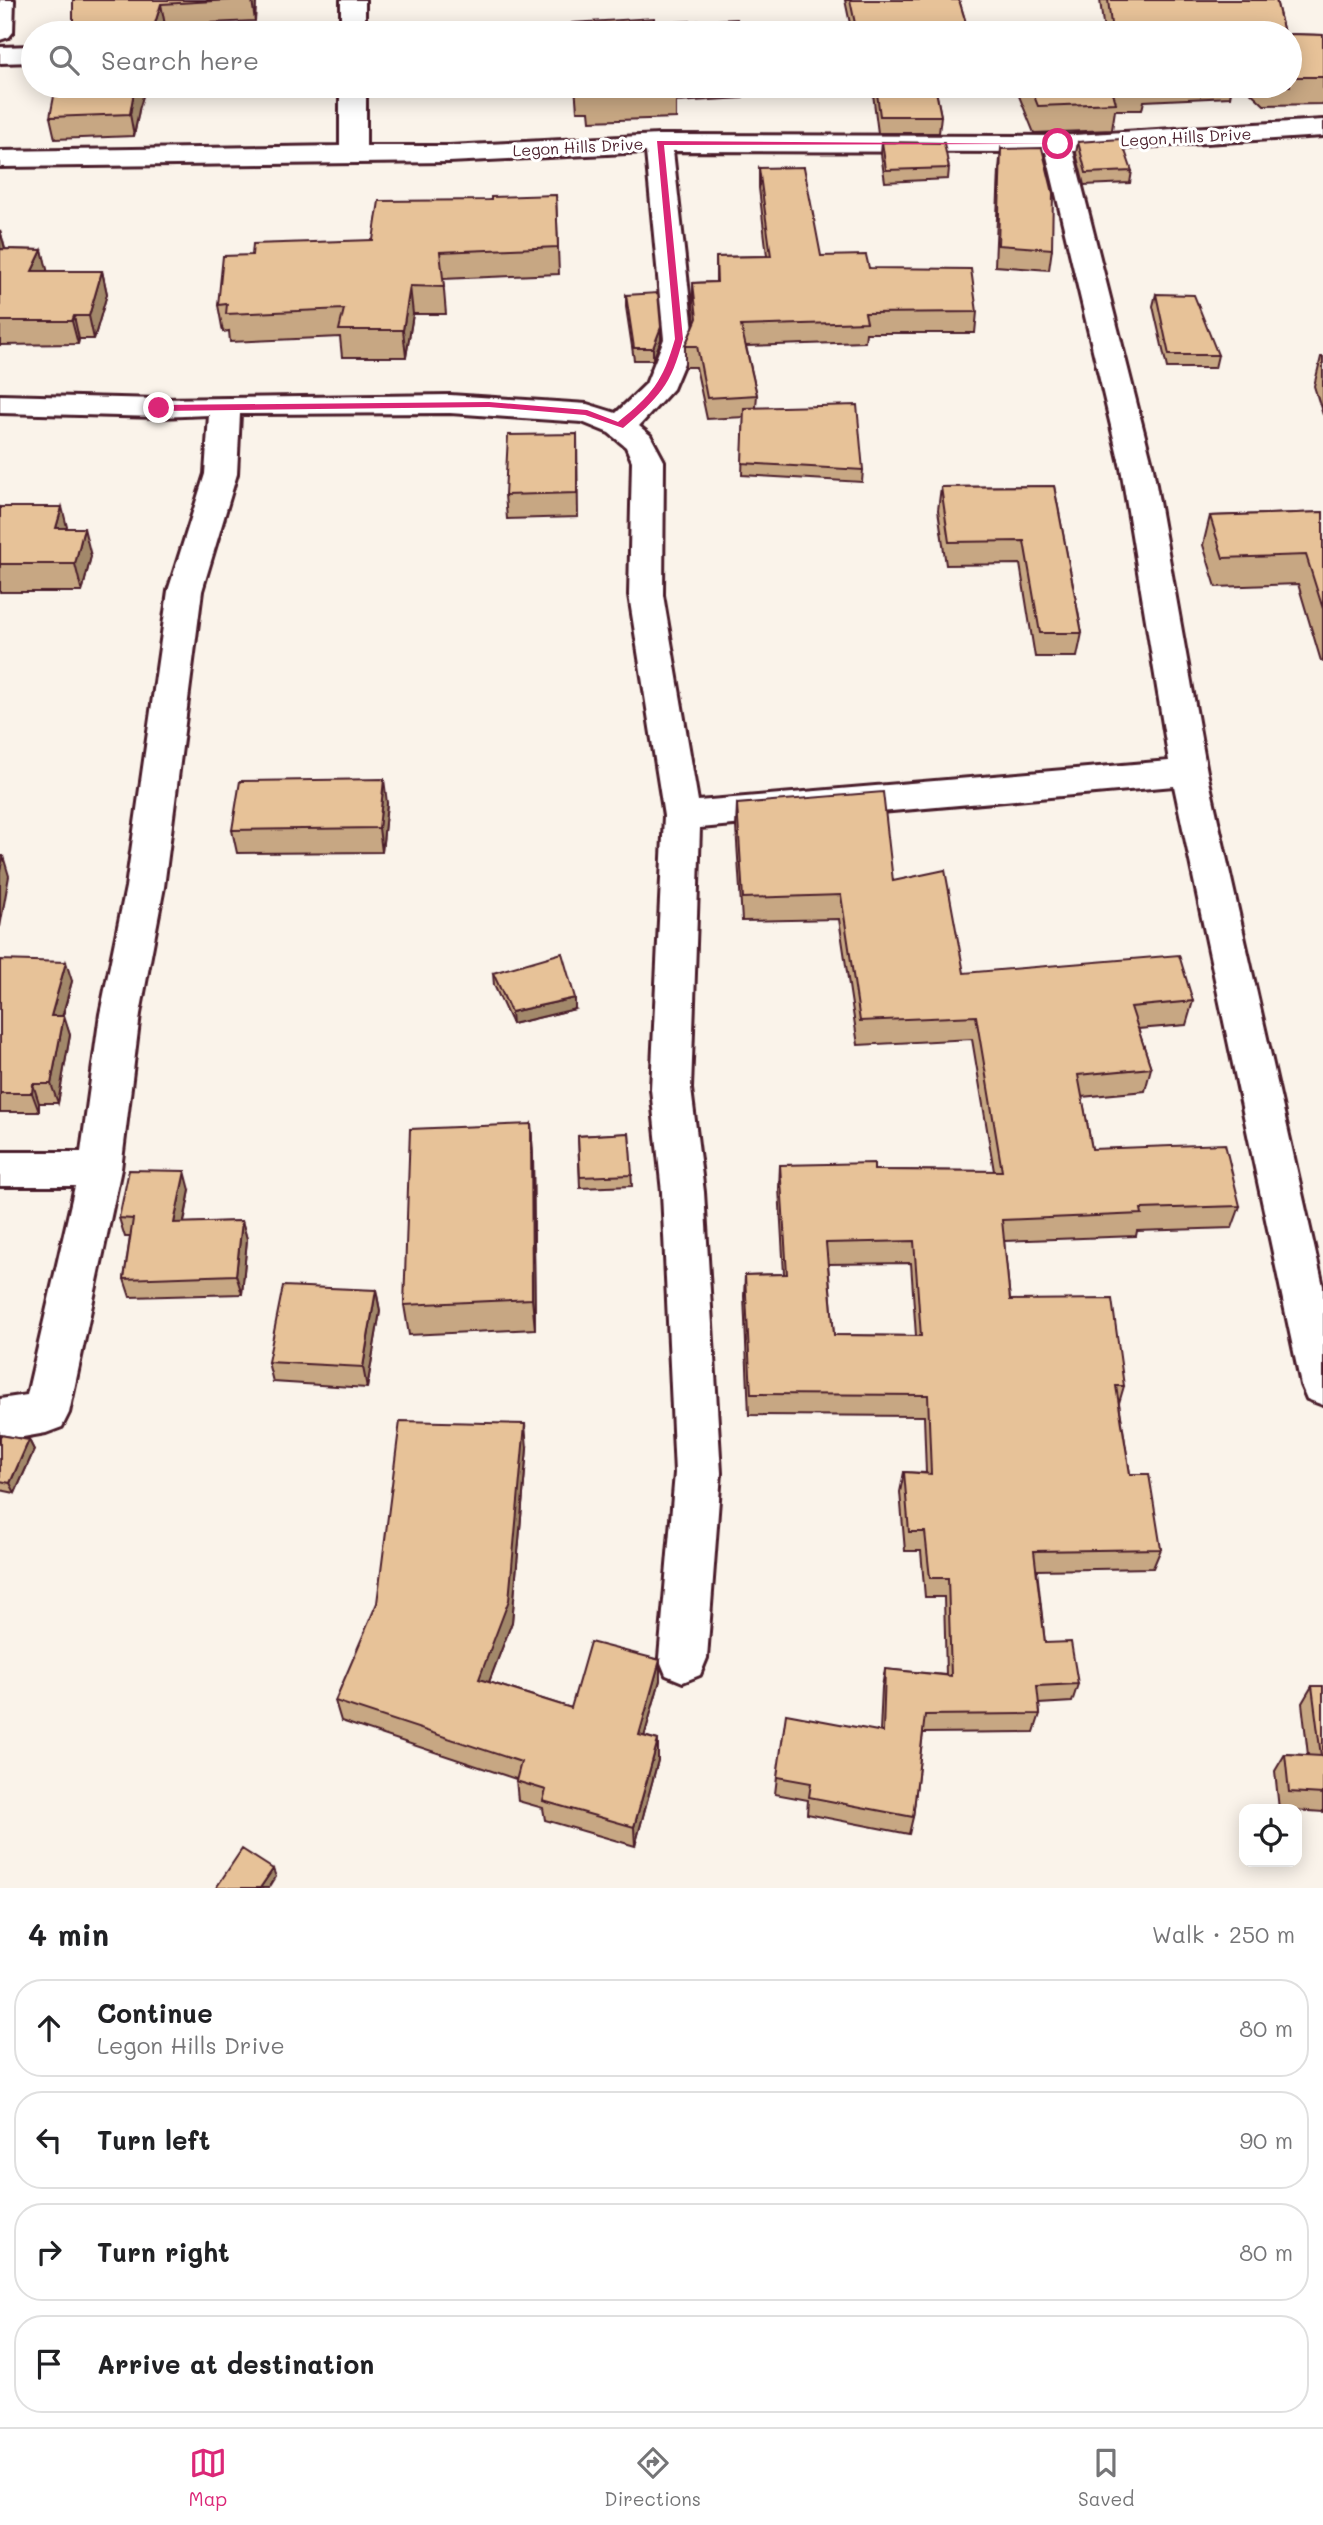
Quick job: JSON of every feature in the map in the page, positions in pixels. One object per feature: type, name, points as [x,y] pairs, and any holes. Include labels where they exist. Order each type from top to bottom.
[{"type":"street","points":[[0,32],[2,0]]},
{"type":"street","points":[[353,0],[353,21]]},
{"type":"street","points":[[0,55],[21,54]]},
{"type":"street","points":[[353,98],[353,154]]},
{"type":"street","name":"Legon Hills Drive","points":[[0,159],[449,154],[659,143],[1058,144],[1323,128]]},
{"type":"street","points":[[620,426],[654,397],[670,370],[679,339],[659,143]]},
{"type":"street","points":[[1058,144],[1137,468],[1189,772],[1323,1385]]},
{"type":"street","points":[[0,404],[159,408],[225,405],[489,404],[587,413],[620,426],[639,442],[648,461],[650,490],[646,595],[682,816],[671,1088],[683,1192],[698,1473],[683,1658]]},
{"type":"street","points":[[0,1420],[46,1413],[100,1169],[120,1014],[145,887],[186,591],[221,474],[225,405]]},
{"type":"street","points":[[682,816],[1189,772]]},
{"type":"street","points":[[0,1169],[100,1169]]},
{"type":"building","points":[[73,0],[232,0],[161,4],[156,21],[73,21]]},
{"type":"building","points":[[850,0],[959,0],[965,21],[854,21]]},
{"type":"building","points":[[1108,0],[1276,0],[1281,21],[1111,21]]},
{"type":"building","points":[[654,18],[654,21],[605,21]]},
{"type":"building","points":[[737,19],[737,21],[696,21]]},
{"type":"building","points":[[1302,34],[1323,35],[1323,77],[1302,77]]},
{"type":"building","points":[[54,98],[133,98],[130,114],[50,117]]},
{"type":"building","points":[[878,98],[937,98],[941,116],[880,116]]},
{"type":"building","points":[[1035,98],[1115,98],[1116,103],[1038,106]]},
{"type":"building","points":[[1121,139],[1132,171],[1086,173],[1078,142]]},
{"type":"building","points":[[882,142],[944,143],[949,168],[886,170]]},
{"type":"building","points":[[1042,148],[1053,193],[1052,249],[998,245],[1001,149]]},
{"type":"building","points":[[804,167],[821,256],[866,255],[869,268],[971,269],[977,312],[865,313],[867,322],[741,326],[757,395],[707,398],[697,346],[685,346],[697,318],[693,283],[717,282],[716,257],[771,256],[759,168]]},
{"type":"building","points":[[556,195],[558,247],[440,252],[444,287],[410,286],[403,330],[339,330],[344,309],[226,314],[227,304],[218,305],[223,256],[252,255],[253,244],[373,240],[379,201],[491,200],[491,197]]},
{"type":"building","points":[[0,249],[42,250],[32,271],[102,271],[89,316],[74,316],[72,321],[0,321]]},
{"type":"building","points":[[658,293],[661,327],[653,348],[634,348],[626,295]]},
{"type":"building","points":[[1156,294],[1194,295],[1218,355],[1169,355]]},
{"type":"building","points":[[857,405],[863,470],[742,463],[744,408]]},
{"type":"building","points":[[577,434],[577,493],[505,495],[508,435]]},
{"type":"building","points":[[1054,486],[1082,633],[1040,633],[1024,541],[949,542],[941,487]]},
{"type":"building","points":[[0,507],[62,507],[56,528],[84,528],[75,564],[0,564]]},
{"type":"building","points":[[1323,512],[1323,609],[1306,555],[1223,558],[1210,516]]},
{"type":"building","points":[[384,779],[379,828],[232,830],[240,781]]},
{"type":"building","points":[[883,792],[893,881],[945,870],[964,973],[1179,955],[1193,1001],[1131,1007],[1151,1068],[1078,1075],[1092,1149],[1225,1144],[1240,1206],[1141,1209],[1142,1214],[1002,1220],[1010,1300],[1112,1299],[1124,1386],[1116,1386],[1130,1474],[1149,1474],[1161,1549],[1034,1551],[1045,1643],[1071,1642],[1078,1684],[1037,1686],[1040,1714],[925,1715],[913,1817],[809,1797],[811,1783],[777,1777],[786,1714],[883,1732],[885,1669],[951,1676],[948,1578],[930,1578],[925,1532],[909,1532],[904,1472],[931,1474],[928,1395],[751,1394],[745,1275],[787,1274],[780,1165],[874,1163],[874,1170],[1002,1171],[976,1016],[860,1021],[841,895],[743,898],[737,804]],"holes":[[[914,1241],[921,1336],[834,1335],[826,1243]]]},
{"type":"building","points":[[562,953],[575,998],[511,1012],[493,973]]},
{"type":"building","points":[[0,960],[66,962],[51,1016],[64,1016],[51,1084],[33,1084],[32,1093],[0,1093]]},
{"type":"building","points":[[531,1124],[532,1299],[404,1305],[410,1129]]},
{"type":"building","points":[[629,1133],[632,1175],[580,1177],[578,1136]]},
{"type":"building","points":[[129,1170],[185,1171],[174,1223],[242,1221],[236,1275],[124,1279],[133,1219],[119,1218]]},
{"type":"building","points":[[283,1286],[376,1290],[363,1367],[268,1362]]},
{"type":"building","points":[[400,1421],[525,1424],[509,1600],[479,1679],[571,1708],[590,1642],[660,1660],[639,1735],[658,1740],[634,1827],[543,1801],[546,1790],[516,1781],[521,1762],[335,1701],[377,1603]]},
{"type":"building","points":[[0,1435],[29,1440],[10,1483],[0,1481]]},
{"type":"building","points":[[1312,1686],[1323,1686],[1323,1794],[1289,1792],[1285,1754],[1321,1756]]},
{"type":"building","points":[[242,1849],[273,1869],[260,1888],[216,1888]]},
{"type":"route","points":[[159,408],[225,405],[489,404],[587,413],[620,426],[654,397],[670,370],[679,339],[659,143],[1058,144]]}]
